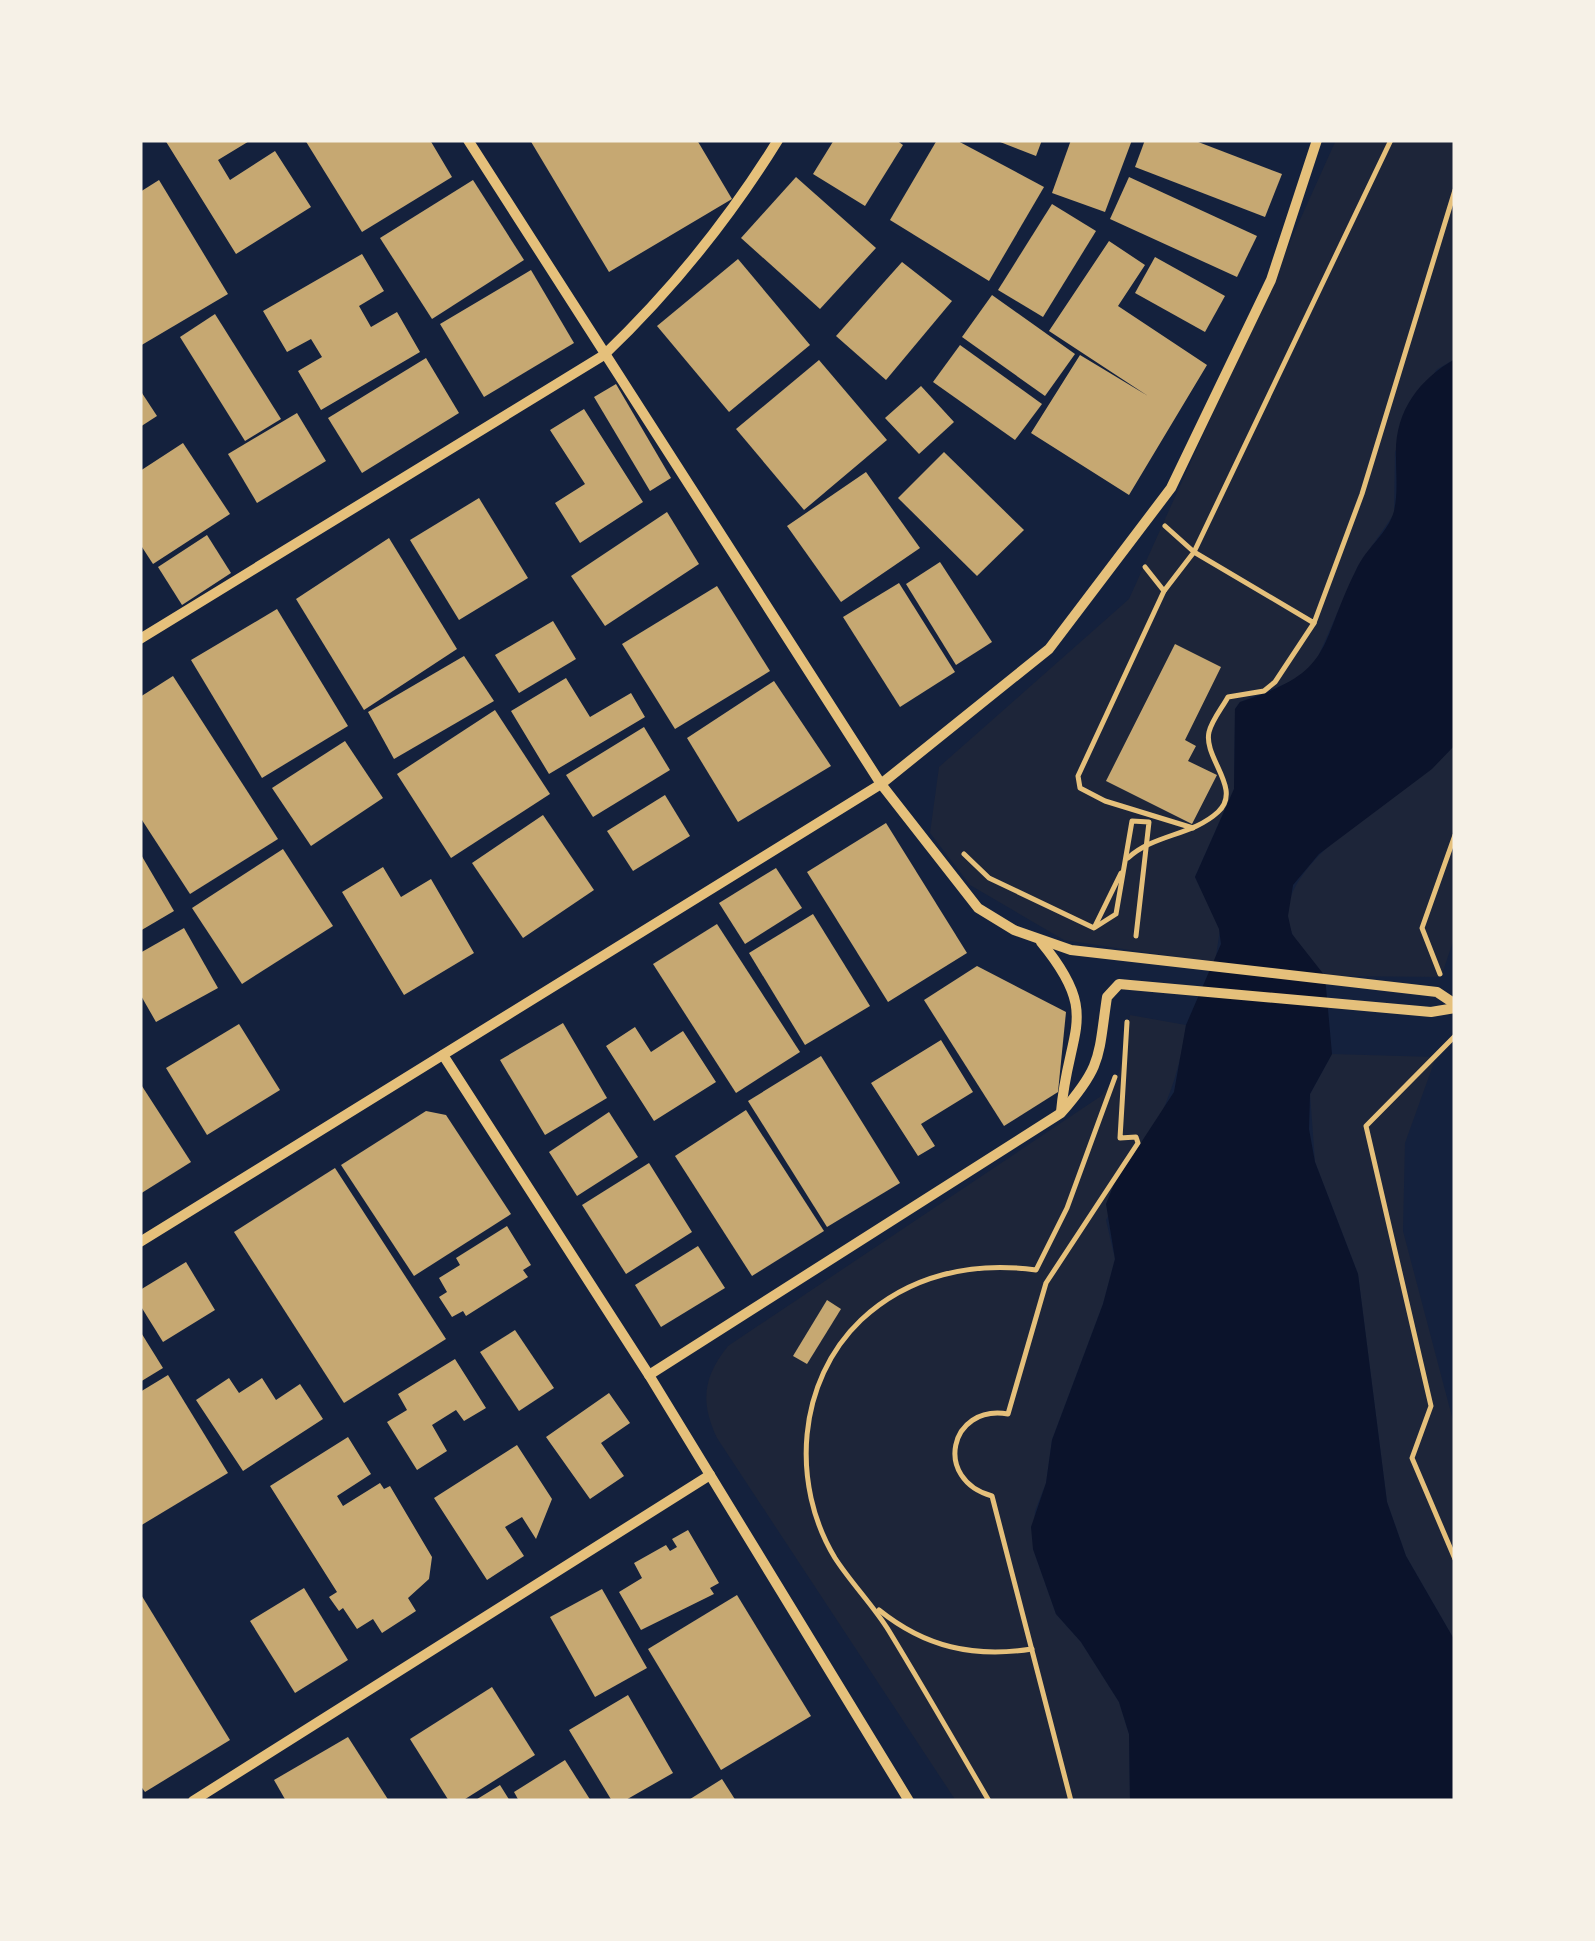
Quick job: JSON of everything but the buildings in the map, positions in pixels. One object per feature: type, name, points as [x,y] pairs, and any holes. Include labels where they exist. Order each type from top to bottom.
[{"type":"street","points":[[468,140],[881,784],[978,908],[1040,942],[1118,956],[1437,992],[1455,1006]]},
{"type":"street","points":[[140,639],[604,355],[664,298],[730,218],[778,140]]},
{"type":"street","points":[[140,1242],[881,784],[1049,650],[1170,488],[1271,280],[1317,140]]},
{"type":"street","points":[[1040,942],[1064,971],[1077,997],[1078,1014],[1061,1113]]},
{"type":"street","points":[[650,1375],[1061,1113],[1098,1064],[1107,997],[1119,984],[1431,1012],[1455,1006]]},
{"type":"street","points":[[443,1055],[650,1375],[909,1801]]},
{"type":"street","points":[[194,1801],[710,1475]]},
{"type":"path","points":[[1196,828],[1105,801],[1080,788],[1078,776],[1164,591],[1194,552],[1391,140]]},
{"type":"path","points":[[1094,928],[1129,856],[1161,836],[1196,828],[1222,809],[1226,794],[1208,745],[1209,729],[1228,697],[1264,690],[1275,682],[1314,622],[1362,494],[1455,190]]},
{"type":"path","points":[[1164,525],[1194,552],[1314,622]]},
{"type":"path","points":[[1145,567],[1164,591]]},
{"type":"path","points":[[1441,978],[1422,928],[1455,836]]},
{"type":"path","points":[[989,878],[1094,928]]},
{"type":"path","points":[[1094,928],[1116,914]]},
{"type":"path","points":[[1455,1036],[1366,1126],[1431,1406],[1412,1458],[1455,1559]]},
{"type":"path","points":[[989,1801],[873,1605],[836,1558],[813,1501],[806,1436],[821,1378],[846,1335],[882,1300],[971,1267],[1036,1270],[1068,1208],[1116,1077]]},
{"type":"path","points":[[1071,1801],[992,1496],[968,1485],[959,1474],[956,1446],[960,1433],[981,1415],[1008,1414],[1046,1282],[1083,1222]]},
{"type":"path","points":[[873,1605],[904,1630],[948,1648],[998,1653],[1032,1649]]},
{"type":"shaded area","points":[[1336,140],[1455,140],[1455,359],[1436,370],[1395,452],[1394,514],[1358,566],[1317,659],[1302,677],[1240,702],[1235,709],[1234,789],[1195,877],[1220,929],[1215,963],[1064,940],[970,885],[930,833],[939,767],[1129,599]]},
{"type":"shaded area","points":[[1455,359],[1455,745],[1432,769],[1319,854],[1293,885],[1288,916],[1292,934],[1325,976],[1332,1054],[1310,1094],[1309,1129],[1315,1162],[1358,1274],[1387,1502],[1406,1556],[1455,1641],[1455,1801],[1130,1801],[1129,1734],[1119,1702],[1081,1642],[1056,1614],[1033,1549],[1031,1527],[1046,1483],[1052,1440],[1103,1304],[1115,1259],[1106,1204],[1114,1184],[1174,1092],[1186,1025],[1221,944],[1219,929],[1195,877],[1234,789],[1235,709],[1240,702],[1294,679],[1320,653],[1357,568],[1394,511],[1396,441],[1404,412],[1430,377]]},
{"type":"shaded area","points":[[1455,745],[1455,936],[1441,977],[1325,976],[1293,934],[1288,918],[1292,894],[1306,870],[1328,847]]},
{"type":"shaded area","points":[[1130,1015],[1186,1025],[1181,1053],[1156,1126],[1106,1220],[1115,1259],[1103,1304],[1052,1440],[1046,1483],[1035,1511],[1033,1549],[1056,1614],[1081,1642],[1119,1702],[1129,1734],[1130,1801],[956,1801],[717,1438],[706,1401],[709,1379],[728,1346],[1101,1096],[1119,1073]]},
{"type":"shaded area","points":[[1332,1054],[1436,1057],[1405,1143],[1403,1231],[1455,1428],[1455,1641],[1406,1556],[1387,1502],[1358,1274],[1315,1162],[1310,1094]]}]
